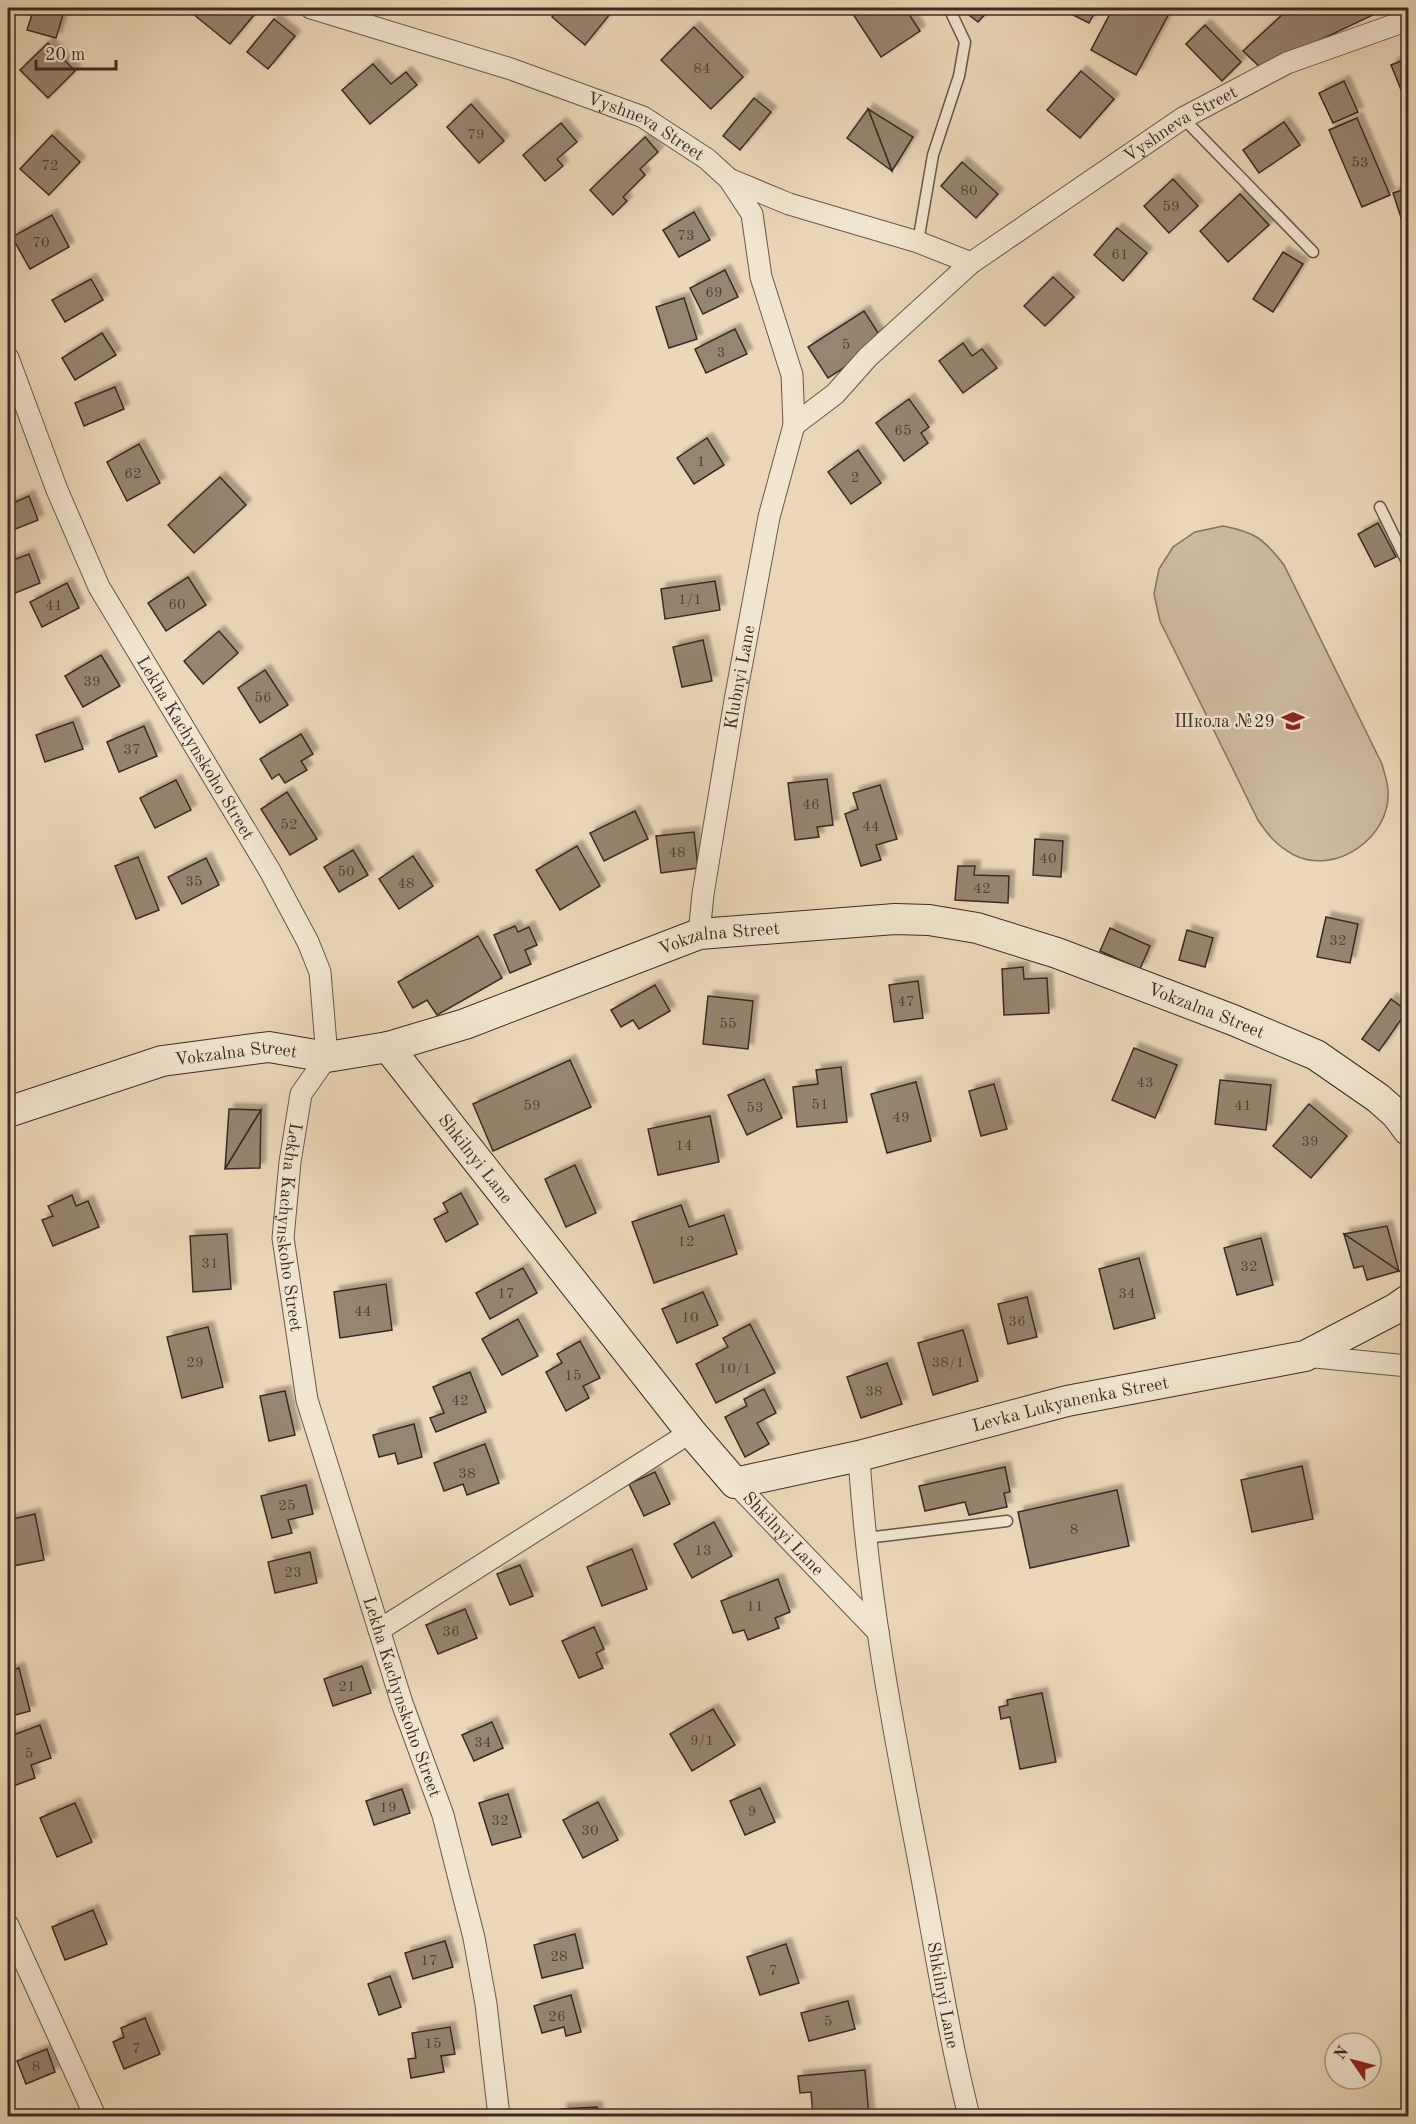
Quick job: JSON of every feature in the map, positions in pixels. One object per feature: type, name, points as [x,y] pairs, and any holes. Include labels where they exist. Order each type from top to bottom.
[{"type":"street","name":"Vyshneva Street","points":[[312,8],[521,73],[643,117],[707,159],[729,179],[789,204],[918,242],[971,263]]},
{"type":"street","name":"Vyshneva Street","points":[[794,425],[835,394],[868,357],[971,263],[1183,118],[1287,63],[1408,20]]},
{"type":"street","name":"Klubnyi Lane","points":[[699,934],[703,894],[737,688],[769,517],[794,425],[792,375],[761,277],[752,214],[729,179]]},
{"type":"street","name":"Lekha Kachynskoho Street","points":[[8,358],[57,490],[99,587],[270,871],[308,942],[320,972],[327,1057],[301,1094],[290,1162],[283,1238],[307,1400],[378,1630],[443,1815],[474,1938],[486,2004],[499,2116]]},
{"type":"street","name":"Vokzalna Street","points":[[8,1112],[162,1061],[268,1047],[327,1057],[388,1047],[465,1024],[699,934],[895,919],[929,920],[977,928],[1057,953],[1316,1054],[1378,1098],[1396,1114],[1408,1130]]},
{"type":"street","name":"Shkilnyi Lane","points":[[388,1047],[691,1432],[735,1483],[878,1632],[915,1840],[969,2116]]},
{"type":"street","points":[[1305,1356],[1408,1300]]},
{"type":"street","name":"Levka Lukyanenka Street","points":[[735,1483],[859,1456],[1067,1401],[1305,1356],[1408,1366]]},
{"type":"street","points":[[378,1630],[691,1432]]},
{"type":"street","points":[[859,1456],[866,1538],[878,1632]]},
{"type":"street","points":[[8,1925],[95,2116]]},
{"type":"lane","points":[[918,242],[933,156],[959,75],[965,42],[949,8]]},
{"type":"lane","points":[[1183,118],[1313,252]]},
{"type":"lane","points":[[1380,507],[1408,564]]},
{"type":"lane","points":[[866,1538],[1007,1521]]},
{"type":"shaded area","points":[[1223,526],[1258,538],[1284,565],[1382,764],[1387,781],[1387,808],[1371,837],[1358,848],[1343,856],[1327,860],[1310,860],[1294,855],[1265,831],[1160,621],[1154,594],[1159,569],[1173,547],[1195,532]]},
{"type":"building","points":[[34,8],[65,8],[56,38],[27,30]]},
{"type":"building","points":[[198,8],[255,8],[258,10],[230,44],[193,14]]},
{"type":"building","points":[[559,8],[602,8],[610,14],[585,45],[552,17]]},
{"type":"building","points":[[849,8],[905,8],[920,31],[881,57]]},
{"type":"building","points":[[960,8],[991,8],[978,22]]},
{"type":"building","points":[[1059,8],[1097,8],[1089,23]]},
{"type":"building","points":[[1113,8],[1172,8],[1136,75],[1091,50]]},
{"type":"building","points":[[1270,8],[1366,8],[1375,14],[1261,68],[1243,51],[1283,14]]},
{"type":"building","points":[[274,19],[295,36],[268,69],[247,52]]},
{"type":"building","points":[[1205,25],[1241,62],[1222,81],[1186,44]]},
{"type":"building","points":[[694,27],[743,77],[711,109],[661,60]]},
{"type":"building","points":[[48,43],[75,71],[48,98],[20,70]]},
{"type":"building","points":[[1408,58],[1408,107],[1391,65]]},
{"type":"building","points":[[373,64],[391,84],[406,72],[417,85],[370,124],[342,90]]},
{"type":"building","points":[[1081,71],[1114,99],[1080,138],[1047,110]]},
{"type":"building","points":[[1344,81],[1358,112],[1333,123],[1319,93]]},
{"type":"building","points":[[754,98],[771,112],[740,150],[723,136]]},
{"type":"building","points":[[471,104],[504,141],[479,163],[447,127]]},
{"type":"building","points":[[868,109],[913,137],[892,171]]},
{"type":"building","points":[[868,109],[892,171],[847,138]]},
{"type":"building","points":[[1357,118],[1390,195],[1362,207],[1329,130]]},
{"type":"building","points":[[1284,122],[1300,145],[1259,173],[1243,150]]},
{"type":"building","points":[[561,123],[577,142],[557,159],[563,166],[545,181],[523,155]]},
{"type":"building","points":[[52,135],[80,162],[49,195],[20,169]]},
{"type":"building","points":[[645,137],[658,152],[640,169],[645,175],[623,197],[627,201],[613,215],[590,190]]},
{"type":"building","points":[[962,162],[998,194],[976,218],[941,186]]},
{"type":"building","points":[[1173,179],[1198,206],[1169,233],[1144,206]]},
{"type":"building","points":[[1408,188],[1408,236],[1407,236],[1393,193]]},
{"type":"building","points":[[1240,194],[1269,225],[1228,262],[1200,231]]},
{"type":"building","points":[[694,212],[710,240],[679,257],[663,230]]},
{"type":"building","points":[[52,215],[69,247],[30,269],[12,237]]},
{"type":"building","points":[[1117,228],[1147,253],[1123,281],[1094,255]]},
{"type":"building","points":[[1283,252],[1303,264],[1273,312],[1253,299]]},
{"type":"building","points":[[725,270],[738,297],[703,314],[690,288]]},
{"type":"building","points":[[1053,277],[1074,297],[1045,326],[1024,306]]},
{"type":"building","points":[[91,279],[103,300],[65,322],[52,300]]},
{"type":"building","points":[[684,298],[697,339],[669,348],[656,307]]},
{"type":"building","points":[[864,311],[884,342],[828,378],[808,347]]},
{"type":"building","points":[[735,329],[747,354],[706,373],[695,349]]},
{"type":"building","points":[[102,333],[116,355],[75,380],[62,358]]},
{"type":"building","points":[[963,343],[972,356],[982,349],[997,368],[963,393],[939,361]]},
{"type":"building","points":[[115,387],[124,409],[84,426],[75,403]]},
{"type":"building","points":[[909,399],[929,427],[921,433],[928,443],[904,461],[876,423]]},
{"type":"building","points":[[707,438],[724,465],[694,484],[677,458]]},
{"type":"building","points":[[139,444],[160,483],[127,501],[107,462]]},
{"type":"building","points":[[858,450],[881,483],[851,504],[828,472]]},
{"type":"building","points":[[220,477],[246,505],[194,553],[168,525]]},
{"type":"building","points":[[29,496],[38,520],[8,532],[8,505]]},
{"type":"building","points":[[1378,523],[1396,557],[1375,567],[1358,534]]},
{"type":"building","points":[[29,554],[40,583],[8,596],[8,562]]},
{"type":"building","points":[[188,577],[206,605],[166,631],[148,603]]},
{"type":"building","points":[[715,581],[720,610],[665,619],[661,589]]},
{"type":"building","points":[[67,583],[79,608],[42,627],[30,602]]},
{"type":"building","points":[[219,631],[238,653],[203,684],[184,661]]},
{"type":"building","points":[[703,640],[712,681],[682,687],[673,647]]},
{"type":"building","points":[[101,655],[120,686],[83,707],[65,676]]},
{"type":"building","points":[[265,670],[288,705],[260,723],[238,688]]},
{"type":"building","points":[[73,722],[83,749],[45,762],[36,735]]},
{"type":"building","points":[[144,726],[157,756],[119,772],[107,742]]},
{"type":"building","points":[[301,734],[313,754],[301,761],[307,770],[285,783],[279,774],[272,779],[260,759]]},
{"type":"building","points":[[827,779],[833,825],[817,827],[819,837],[795,840],[788,783]]},
{"type":"building","points":[[176,780],[191,810],[155,828],[140,798]]},
{"type":"building","points":[[880,785],[897,839],[876,845],[881,860],[861,866],[845,814],[858,809],[853,793]]},
{"type":"building","points":[[287,792],[317,839],[290,855],[261,809]]},
{"type":"building","points":[[635,811],[648,839],[604,861],[590,833]]},
{"type":"building","points":[[694,832],[698,868],[661,873],[656,836]]},
{"type":"building","points":[[1035,839],[1063,841],[1061,877],[1033,875]]},
{"type":"building","points":[[577,846],[600,886],[560,910],[536,870]]},
{"type":"building","points":[[353,850],[368,875],[339,892],[324,867]]},
{"type":"building","points":[[413,856],[433,886],[399,909],[379,879]]},
{"type":"building","points":[[138,857],[159,910],[136,919],[115,866]]},
{"type":"building","points":[[206,858],[219,885],[182,904],[168,877]]},
{"type":"building","points":[[958,866],[975,866],[974,875],[1009,876],[1008,903],[955,900]]},
{"type":"building","points":[[1326,917],[1358,924],[1350,963],[1317,957]]},
{"type":"building","points":[[515,926],[518,932],[529,927],[537,945],[525,950],[531,964],[510,973],[494,935]]},
{"type":"building","points":[[1110,928],[1150,946],[1140,969],[1100,951]]},
{"type":"building","points":[[1187,930],[1213,938],[1205,967],[1179,960]]},
{"type":"building","points":[[478,936],[502,978],[437,1015],[427,1000],[413,1008],[398,982]]},
{"type":"building","points":[[1023,967],[1024,979],[1047,978],[1049,1013],[1004,1015],[1002,969]]},
{"type":"building","points":[[918,981],[923,1018],[894,1022],[889,985]]},
{"type":"building","points":[[655,985],[670,1011],[639,1029],[633,1020],[621,1027],[611,1010]]},
{"type":"building","points":[[708,996],[753,1001],[748,1049],[703,1044]]},
{"type":"building","points":[[1391,999],[1407,1011],[1379,1051],[1362,1039]]},
{"type":"building","points":[[1134,1048],[1177,1065],[1155,1118],[1112,1100]]},
{"type":"building","points":[[570,1060],[591,1107],[493,1151],[473,1104]]},
{"type":"building","points":[[841,1067],[847,1122],[797,1127],[793,1087],[818,1084],[816,1070]]},
{"type":"building","points":[[764,1079],[782,1118],[747,1135],[728,1095]]},
{"type":"building","points":[[1220,1080],[1271,1085],[1266,1130],[1215,1124]]},
{"type":"building","points":[[916,1082],[931,1141],[887,1153],[871,1094]]},
{"type":"building","points":[[994,1084],[1007,1129],[981,1136],[969,1091]]},
{"type":"building","points":[[1309,1104],[1347,1136],[1311,1178],[1273,1146]]},
{"type":"building","points":[[229,1109],[261,1110],[225,1169]]},
{"type":"building","points":[[261,1110],[260,1168],[225,1169]]},
{"type":"building","points":[[710,1116],[719,1162],[658,1175],[648,1129]]},
{"type":"building","points":[[575,1165],[596,1213],[566,1227],[545,1179]]},
{"type":"building","points":[[461,1193],[478,1224],[446,1242],[434,1219],[448,1212],[443,1203]]},
{"type":"building","points":[[72,1195],[76,1206],[88,1201],[99,1227],[53,1246],[42,1220],[53,1216],[48,1206]]},
{"type":"building","points":[[681,1205],[689,1227],[724,1215],[737,1254],[654,1283],[632,1222]]},
{"type":"building","points":[[1387,1226],[1399,1271],[1344,1234]]},
{"type":"building","points":[[227,1234],[231,1289],[193,1292],[190,1236]]},
{"type":"building","points":[[1344,1234],[1399,1271],[1367,1280],[1363,1266],[1354,1268]]},
{"type":"building","points":[[1261,1238],[1273,1285],[1237,1295],[1224,1248]]},
{"type":"building","points":[[1139,1258],[1155,1318],[1114,1329],[1099,1269]]},
{"type":"building","points":[[523,1268],[537,1293],[490,1319],[476,1293]]},
{"type":"building","points":[[386,1284],[392,1330],[340,1338],[334,1292]]},
{"type":"building","points":[[703,1292],[718,1325],[677,1343],[662,1309]]},
{"type":"building","points":[[1027,1297],[1037,1337],[1008,1344],[998,1304]]},
{"type":"building","points":[[518,1319],[538,1356],[502,1375],[482,1339]]},
{"type":"building","points":[[750,1324],[775,1373],[716,1403],[696,1364],[728,1347],[723,1338]]},
{"type":"building","points":[[208,1327],[223,1387],[182,1398],[167,1337]]},
{"type":"building","points":[[963,1330],[978,1381],[933,1395],[918,1343]]},
{"type":"building","points":[[580,1341],[600,1378],[583,1386],[589,1398],[566,1411],[546,1372],[562,1363],[557,1354]]},
{"type":"building","points":[[887,1363],[902,1404],[861,1418],[847,1377]]},
{"type":"building","points":[[470,1372],[486,1412],[436,1432],[430,1418],[444,1413],[433,1387]]},
{"type":"building","points":[[764,1389],[776,1413],[757,1423],[769,1444],[745,1457],[725,1417],[747,1406],[744,1399]]},
{"type":"building","points":[[285,1391],[295,1435],[269,1441],[260,1396]]},
{"type":"building","points":[[414,1424],[422,1457],[398,1464],[395,1453],[379,1457],[373,1435]]},
{"type":"building","points":[[485,1444],[499,1483],[467,1495],[463,1484],[444,1491],[434,1463]]},
{"type":"building","points":[[1302,1466],[1313,1519],[1252,1532],[1241,1480]]},
{"type":"building","points":[[1005,1467],[1010,1492],[1004,1493],[1007,1507],[969,1515],[965,1502],[925,1511],[919,1486]]},
{"type":"building","points":[[655,1472],[670,1504],[644,1516],[629,1484]]},
{"type":"building","points":[[306,1485],[313,1514],[288,1520],[292,1533],[272,1538],[261,1496]]},
{"type":"building","points":[[1117,1490],[1129,1546],[1030,1568],[1018,1512]]},
{"type":"building","points":[[35,1514],[44,1560],[8,1567],[8,1520]]},
{"type":"building","points":[[714,1522],[732,1556],[692,1578],[674,1544]]},
{"type":"building","points":[[632,1549],[647,1589],[602,1606],[587,1567]]},
{"type":"building","points":[[310,1552],[317,1583],[275,1593],[268,1562]]},
{"type":"building","points":[[520,1565],[533,1596],[510,1605],[497,1574]]},
{"type":"building","points":[[778,1579],[790,1612],[775,1618],[779,1628],[748,1640],[744,1630],[733,1633],[721,1601]]},
{"type":"building","points":[[465,1609],[477,1638],[438,1654],[426,1625]]},
{"type":"building","points":[[594,1627],[604,1649],[596,1653],[603,1668],[579,1678],[562,1641]]},
{"type":"building","points":[[362,1666],[371,1693],[333,1706],[324,1679]]},
{"type":"building","points":[[19,1668],[30,1711],[8,1717],[8,1671]]},
{"type":"building","points":[[1042,1693],[1056,1762],[1020,1769],[1010,1717],[1001,1719],[999,1707],[1008,1705],[1007,1700]]},
{"type":"building","points":[[713,1709],[735,1745],[692,1771],[670,1734]]},
{"type":"building","points":[[492,1722],[503,1748],[474,1761],[462,1735]]},
{"type":"building","points":[[40,1725],[51,1758],[31,1765],[35,1778],[8,1788],[8,1748],[10,1747],[8,1737]]},
{"type":"building","points":[[760,1788],[775,1822],[745,1835],[730,1801]]},
{"type":"building","points":[[402,1789],[410,1813],[374,1825],[366,1801]]},
{"type":"building","points":[[508,1794],[521,1837],[492,1845],[479,1803]]},
{"type":"building","points":[[598,1802],[618,1840],[583,1858],[563,1820]]},
{"type":"building","points":[[75,1803],[92,1842],[57,1857],[40,1818]]},
{"type":"building","points":[[93,1910],[107,1944],[65,1960],[52,1927]]},
{"type":"building","points":[[575,1934],[583,1968],[542,1978],[534,1945]]},
{"type":"building","points":[[445,1941],[453,1967],[413,1979],[405,1953]]},
{"type":"building","points":[[786,1944],[799,1983],[760,1995],[747,1957]]},
{"type":"building","points":[[390,1976],[401,2007],[379,2015],[368,1984]]},
{"type":"building","points":[[571,1995],[581,2032],[566,2036],[564,2027],[542,2033],[534,2006]]},
{"type":"building","points":[[848,2001],[855,2029],[809,2041],[801,2013]]},
{"type":"building","points":[[145,2018],[160,2054],[124,2069],[113,2042],[124,2037],[121,2028]]},
{"type":"building","points":[[450,2027],[455,2054],[441,2056],[444,2072],[411,2078],[408,2059],[416,2058],[412,2033]]},
{"type":"building","points":[[47,2049],[55,2072],[26,2084],[17,2061]]},
{"type":"building","points":[[865,2070],[869,2116],[813,2116],[811,2092],[800,2093],[798,2076]]},
{"type":"building","points":[[597,2107],[597,2116],[562,2116],[561,2109]]},
{"type":"place","name":"Школа №29","points":[[1293,721]]}]
